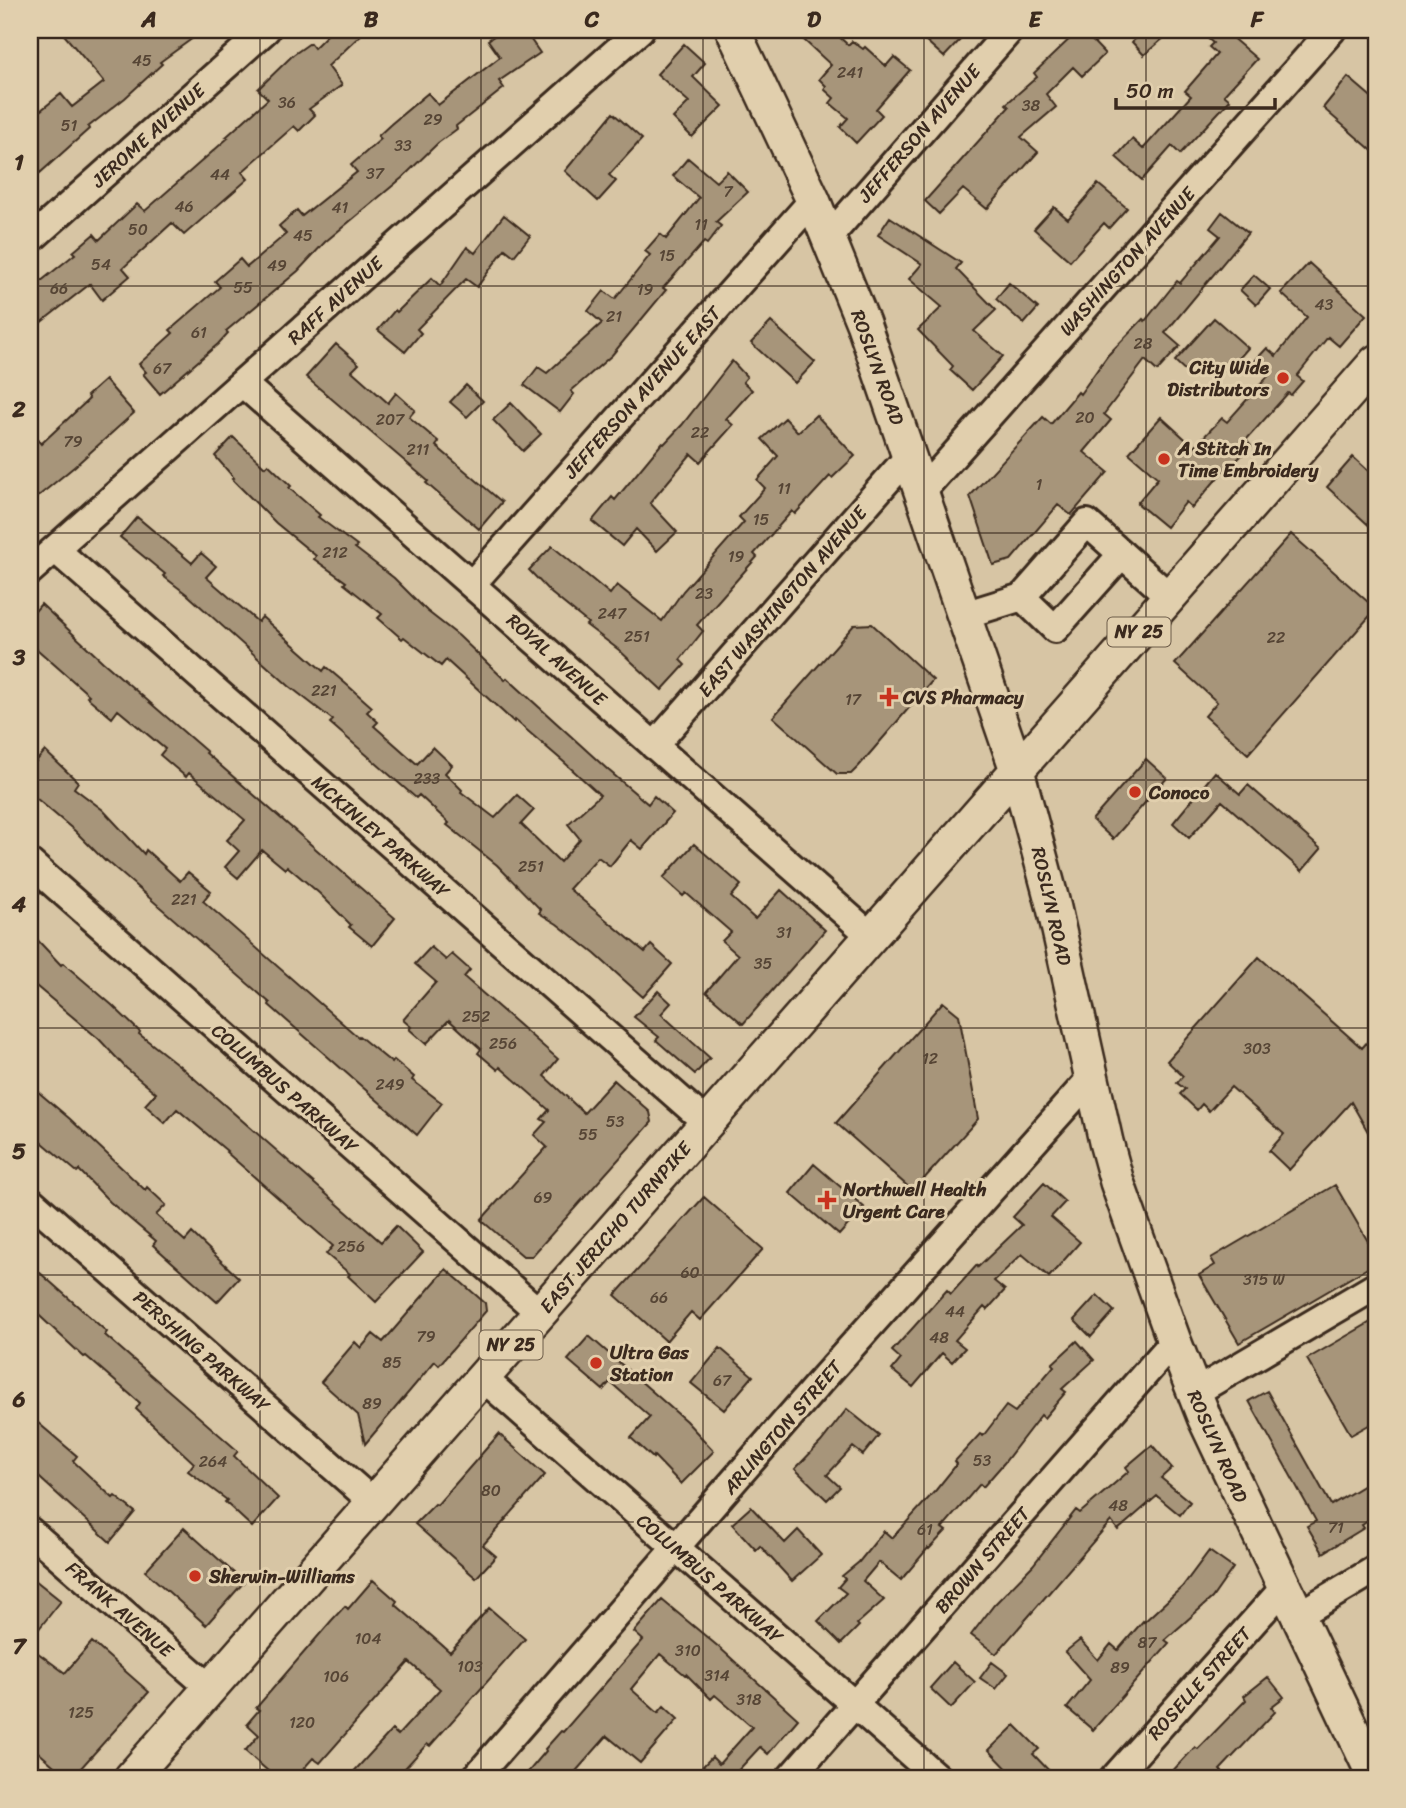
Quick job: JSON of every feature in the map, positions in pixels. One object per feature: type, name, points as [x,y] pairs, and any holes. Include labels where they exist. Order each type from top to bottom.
[{"type":"main road","name":"ROSLYN ROAD","points":[[733,30],[813,200],[863,323],[1017,770],[1048,884],[1117,1182],[1174,1341],[1194,1393],[1290,1602],[1375,1778]]},
{"type":"main road","name":"NY 25","points":[[1017,770],[1376,362]]},
{"type":"main road","name":"EAST JERICHO TURNPIKE","points":[[131,1778],[1017,770]]},
{"type":"street","name":"JEROME AVENUE","points":[[30,240],[266,30]]},
{"type":"street","name":"RAFF AVENUE","points":[[30,571],[640,30]]},
{"type":"street","name":"JEFFERSON AVENUE","points":[[829,237],[1010,30]]},
{"type":"street","name":"WASHINGTON AVENUE","points":[[922,491],[1332,30]]},
{"type":"street","name":"JEFFERSON AVENUE EAST","points":[[472,584],[813,200]]},
{"type":"street","name":"ROYAL AVENUE","points":[[242,383],[871,936]]},
{"type":"street","name":"EAST WASHINGTON AVENUE","points":[[654,746],[909,456]]},
{"type":"street","points":[[964,615],[1022,597],[1087,523],[1170,597]]},
{"type":"street","name":"MCKINLEY PARKWAY","points":[[55,549],[707,1123]]},
{"type":"street","points":[[1022,597],[1055,629],[1122,554]]},
{"type":"street","name":"COLUMBUS PARKWAY","points":[[30,863],[540,1313]]},
{"type":"street","name":"ARLINGTON STREET","points":[[475,1778],[1091,1078]]},
{"type":"street","name":"PERSHING PARKWAY","points":[[30,1200],[373,1502]]},
{"type":"street","points":[[1194,1393],[1376,1286]]},
{"type":"street","name":"BROWN STREET","points":[[790,1778],[1174,1341]]},
{"type":"street","name":"COLUMBUS PARKWAY","points":[[483,1378],[938,1778]]},
{"type":"street","name":"FRANK AVENUE","points":[[30,1531],[210,1688]]},
{"type":"street","name":"ROSELLE STREET","points":[[1114,1778],[1290,1602],[1376,1569]]},
{"type":"building","points":[[60,30],[204,30],[160,62],[162,64],[88,127],[89,129],[40,173],[30,161],[30,119],[61,94],[72,107],[104,82]]},
{"type":"building","points":[[332,30],[366,30],[328,66],[342,85],[309,109],[315,115],[299,131],[294,126],[242,172],[248,179],[184,235],[172,223],[123,268],[130,276],[102,300],[90,284],[30,331],[30,290],[75,254],[73,252],[94,234],[99,240],[137,204],[145,211],[268,99],[258,89],[293,55],[310,43],[314,48]]},
{"type":"building","points":[[503,30],[524,30],[540,53],[499,81],[504,88],[456,126],[457,129],[438,143],[402,178],[325,242],[298,271],[226,331],[228,333],[218,344],[160,394],[143,374],[146,372],[139,364],[173,333],[170,330],[220,287],[215,281],[240,259],[247,267],[286,234],[279,226],[297,210],[302,216],[357,172],[351,165],[381,139],[378,136],[428,93],[438,105],[500,57],[488,40]]},
{"type":"building","points":[[793,30],[832,30],[848,45],[852,41],[863,49],[865,47],[886,66],[894,57],[910,70],[876,109],[882,115],[856,143],[840,127],[848,118],[830,103],[834,98],[824,89],[826,86],[819,79],[831,65]]},
{"type":"building","points":[[914,30],[949,30],[960,40],[944,57]]},
{"type":"building","points":[[1079,30],[1105,54],[1082,76],[1073,67],[1046,94],[1056,107],[1021,137],[1038,152],[987,209],[963,189],[939,214],[925,201],[1009,107],[1006,104],[1037,77],[1034,73]]},
{"type":"building","points":[[1145,30],[1173,30],[1144,55],[1132,42]]},
{"type":"building","points":[[1198,30],[1223,30],[1257,59],[1224,95],[1230,100],[1180,154],[1172,146],[1142,180],[1116,157],[1132,139],[1143,149],[1191,96],[1185,91],[1217,54],[1209,47],[1213,43]]},
{"type":"building","points":[[684,44],[705,63],[693,77],[723,106],[692,137],[673,118],[689,102],[657,74]]},
{"type":"building","points":[[1348,77],[1376,101],[1376,154],[1323,108]]},
{"type":"building","points":[[613,113],[642,139],[609,175],[616,181],[598,201],[565,171]]},
{"type":"building","points":[[688,158],[716,182],[727,171],[748,192],[716,222],[721,226],[707,244],[704,242],[663,288],[666,290],[612,355],[571,391],[574,394],[560,412],[524,385],[538,367],[547,373],[602,323],[588,311],[604,291],[615,299],[650,255],[645,251],[660,234],[666,239],[699,198],[673,176]]},
{"type":"building","points":[[1098,184],[1127,208],[1109,228],[1104,223],[1070,261],[1034,229],[1054,207],[1068,219]]},
{"type":"building","points":[[1222,212],[1248,233],[1165,333],[1180,346],[1157,371],[1145,360],[1104,414],[1111,420],[1084,452],[1108,472],[1071,515],[1058,505],[1011,560],[993,565],[970,496],[1043,417],[1051,424],[1078,392],[1080,394],[1108,355],[1143,319],[1145,321],[1177,281],[1180,283],[1220,236],[1210,228]]},
{"type":"building","points":[[504,215],[530,236],[514,256],[505,249],[477,287],[466,279],[417,329],[421,333],[405,352],[378,330],[395,310],[397,312],[432,278],[440,286],[467,247],[475,253]]},
{"type":"building","points":[[890,217],[961,263],[956,269],[996,310],[974,331],[1003,356],[972,390],[950,370],[953,366],[918,330],[942,307],[909,279],[922,264],[878,235]]},
{"type":"building","points":[[1309,263],[1366,315],[1339,346],[1328,337],[1297,376],[1303,381],[1291,395],[1288,393],[1246,440],[1251,446],[1232,465],[1230,463],[1192,508],[1186,502],[1166,527],[1137,503],[1158,478],[1129,453],[1161,417],[1194,447],[1222,418],[1227,422],[1269,375],[1254,362],[1267,348],[1276,356],[1307,317],[1281,293]]},
{"type":"building","points":[[1254,275],[1270,289],[1256,305],[1240,290]]},
{"type":"building","points":[[1009,283],[1038,308],[1024,324],[996,299]]},
{"type":"building","points":[[1214,318],[1248,348],[1227,372],[1223,368],[1220,372],[1209,362],[1192,377],[1175,361]]},
{"type":"building","points":[[771,322],[815,362],[795,383],[751,343]]},
{"type":"building","points":[[336,344],[359,364],[352,371],[388,403],[396,393],[415,410],[409,417],[439,442],[436,446],[502,502],[479,529],[426,483],[428,481],[306,377]]},
{"type":"building","points":[[732,361],[747,377],[743,382],[752,390],[726,419],[733,425],[700,462],[691,454],[650,503],[677,532],[657,551],[636,529],[622,546],[592,521],[612,497],[615,500],[662,443],[682,425]]},
{"type":"building","points":[[105,380],[134,413],[30,503],[30,431],[41,444],[89,399],[87,396]]},
{"type":"building","points":[[466,385],[483,401],[467,417],[450,402]]},
{"type":"building","points":[[511,403],[541,434],[523,451],[493,420]]},
{"type":"building","points":[[816,415],[855,456],[832,478],[830,476],[795,514],[792,511],[754,554],[757,557],[697,625],[703,631],[680,660],[685,665],[662,690],[619,650],[586,625],[588,623],[551,593],[529,570],[552,546],[610,594],[617,585],[662,621],[683,591],[744,522],[739,517],[765,488],[757,480],[778,456],[762,439],[785,418],[798,432]]},
{"type":"building","points":[[233,437],[265,467],[268,464],[291,486],[289,488],[320,515],[318,517],[394,578],[427,611],[459,636],[505,680],[507,678],[607,769],[648,804],[654,796],[673,813],[642,849],[631,840],[610,866],[598,857],[569,889],[645,952],[651,945],[672,964],[643,997],[595,954],[539,913],[541,910],[497,865],[447,825],[449,823],[419,795],[416,798],[330,723],[333,720],[289,686],[120,537],[137,517],[192,563],[201,553],[216,566],[206,577],[258,622],[262,617],[323,671],[326,667],[372,707],[367,712],[378,722],[374,726],[417,764],[433,747],[452,765],[445,773],[461,792],[495,818],[517,795],[534,810],[521,824],[560,862],[580,839],[568,824],[600,795],[446,660],[441,666],[404,637],[402,639],[378,618],[382,614],[344,584],[346,582],[314,559],[316,556],[276,523],[232,479],[234,478],[215,456]]},
{"type":"building","points":[[1353,457],[1376,478],[1376,532],[1327,487]]},
{"type":"building","points":[[1291,534],[1376,609],[1248,754],[1205,716],[1217,702],[1175,664]]},
{"type":"building","points":[[41,604],[103,662],[395,918],[372,946],[349,927],[351,925],[319,893],[287,866],[285,869],[262,850],[238,878],[225,867],[239,851],[227,840],[245,820],[189,773],[186,777],[160,755],[165,749],[118,710],[112,718],[30,643],[30,617]]},
{"type":"building","name":"CVS Pharmacy","points":[[872,624],[933,680],[851,774],[837,774],[773,717],[854,625]]},
{"type":"building","points":[[45,751],[78,782],[74,788],[103,810],[144,854],[146,850],[180,881],[188,872],[211,891],[203,901],[358,1037],[392,1063],[394,1060],[414,1077],[412,1080],[442,1103],[417,1135],[30,793],[30,768]]},
{"type":"building","points":[[1146,759],[1167,778],[1113,839],[1092,820]]},
{"type":"building","points":[[1215,772],[1240,794],[1248,785],[1321,849],[1302,871],[1222,801],[1189,838],[1173,823]]},
{"type":"building","points":[[694,844],[741,885],[731,897],[755,919],[781,890],[825,930],[743,1024],[706,992],[738,955],[722,941],[731,932],[686,893],[683,896],[663,878]]},
{"type":"building","points":[[30,932],[61,965],[63,963],[112,1005],[139,1034],[180,1066],[381,1242],[396,1226],[423,1252],[376,1302],[348,1276],[350,1274],[326,1254],[333,1246],[227,1151],[177,1109],[165,1123],[145,1105],[156,1093],[126,1068],[99,1039],[30,981]]},
{"type":"building","points":[[431,947],[446,960],[452,954],[470,970],[464,977],[558,1059],[544,1076],[584,1113],[614,1080],[650,1112],[652,1122],[532,1256],[523,1256],[481,1220],[547,1147],[534,1135],[546,1122],[541,1119],[549,1110],[500,1067],[498,1070],[478,1053],[481,1049],[449,1020],[426,1044],[409,1029],[411,1027],[403,1020],[436,982],[415,964]]},
{"type":"building","points":[[1259,957],[1362,1048],[1376,1032],[1376,1146],[1351,1102],[1289,1170],[1269,1151],[1284,1134],[1231,1087],[1209,1111],[1202,1104],[1197,1110],[1180,1094],[1185,1089],[1177,1083],[1183,1076],[1167,1061]]},
{"type":"building","points":[[658,991],[671,1003],[661,1014],[710,1058],[695,1074],[656,1040],[659,1037],[634,1017]]},
{"type":"building","points":[[943,1002],[959,1015],[978,1119],[913,1191],[836,1123]]},
{"type":"building","points":[[30,1085],[145,1190],[147,1187],[166,1205],[156,1215],[185,1241],[192,1233],[239,1278],[217,1302],[153,1245],[156,1241],[110,1202],[79,1170],[77,1172],[30,1132]]},
{"type":"building","name":"Northwell Health Urgent Care","points":[[814,1164],[864,1207],[839,1235],[790,1193]]},
{"type":"building","points":[[1044,1183],[1065,1202],[1051,1217],[1080,1242],[1049,1277],[1022,1254],[994,1281],[1005,1290],[987,1310],[984,1307],[955,1340],[965,1348],[952,1362],[942,1353],[913,1387],[892,1370],[901,1359],[892,1351],[947,1290],[951,1294],[977,1265],[978,1267],[1022,1225],[1013,1217]]},
{"type":"building","points":[[1335,1185],[1376,1255],[1376,1263],[1239,1343],[1199,1275],[1215,1265],[1211,1258]]},
{"type":"building","points":[[704,1197],[763,1249],[700,1320],[691,1312],[666,1341],[615,1295]]},
{"type":"building","points":[[30,1264],[107,1332],[105,1335],[238,1451],[234,1456],[278,1498],[252,1527],[225,1502],[227,1500],[188,1471],[194,1463],[136,1409],[140,1403],[84,1357],[30,1307]]},
{"type":"building","points":[[446,1269],[485,1303],[486,1311],[439,1365],[435,1361],[365,1444],[358,1415],[321,1382],[355,1342],[361,1348],[373,1334],[383,1342]]},
{"type":"building","points":[[1097,1295],[1114,1311],[1091,1337],[1074,1320]]},
{"type":"building","points":[[1376,1319],[1376,1421],[1351,1435],[1307,1359]]},
{"type":"building","points":[[589,1336],[686,1421],[714,1451],[681,1484],[654,1456],[653,1458],[631,1438],[650,1417],[610,1382],[603,1390],[568,1360]]},
{"type":"building","points":[[1077,1341],[1094,1360],[1062,1389],[1066,1392],[1044,1418],[1041,1415],[983,1487],[980,1484],[942,1528],[946,1531],[901,1580],[879,1562],[863,1581],[884,1600],[857,1624],[859,1626],[841,1644],[818,1621],[846,1593],[838,1587],[845,1579],[842,1576],[859,1562],[884,1531],[892,1538],[936,1490],[957,1464],[955,1461],[980,1434],[983,1436],[1006,1406],[1015,1412],[1054,1366],[1052,1364]]},
{"type":"building","points":[[720,1348],[753,1376],[724,1410],[691,1383]]},
{"type":"building","points":[[1267,1391],[1331,1505],[1376,1478],[1376,1516],[1362,1525],[1364,1528],[1323,1553],[1307,1526],[1316,1521],[1249,1401]]},
{"type":"building","points":[[847,1409],[879,1435],[863,1455],[853,1447],[827,1475],[840,1487],[827,1500],[795,1469]]},
{"type":"building","points":[[30,1416],[77,1456],[73,1461],[113,1498],[115,1496],[135,1512],[110,1542],[30,1469]]},
{"type":"building","points":[[499,1434],[545,1475],[483,1545],[496,1556],[476,1578],[415,1524],[437,1505]]},
{"type":"building","points":[[1152,1445],[1172,1468],[1161,1478],[1190,1502],[1180,1515],[1157,1496],[1118,1530],[1111,1521],[996,1654],[971,1635],[994,1605],[1033,1565],[1076,1510],[1080,1513],[1129,1471],[1126,1467]]},
{"type":"building","points":[[751,1507],[785,1543],[798,1530],[821,1555],[792,1581],[760,1546],[756,1550],[732,1524]]},
{"type":"building","name":"Sherwin-Williams","points":[[184,1528],[244,1582],[206,1625],[145,1571]]},
{"type":"building","points":[[1209,1551],[1233,1568],[1212,1598],[1165,1640],[1169,1643],[1093,1730],[1067,1708],[1090,1680],[1065,1652],[1080,1640],[1098,1660],[1111,1644],[1118,1650],[1143,1621],[1182,1587]]},
{"type":"building","points":[[30,1576],[61,1601],[30,1640]]},
{"type":"building","points":[[373,1580],[397,1601],[395,1604],[450,1652],[489,1608],[525,1639],[430,1746],[427,1744],[396,1778],[348,1778],[392,1730],[398,1735],[440,1689],[409,1662],[320,1763],[313,1758],[295,1778],[276,1778],[245,1751],[259,1735],[247,1724],[259,1710],[256,1708],[332,1620],[345,1606],[348,1609]]},
{"type":"building","points":[[662,1600],[798,1719],[768,1754],[760,1747],[732,1777],[734,1778],[691,1778],[712,1757],[719,1764],[752,1727],[715,1695],[711,1699],[686,1674],[660,1654],[631,1689],[658,1713],[664,1706],[678,1719],[640,1763],[607,1736],[570,1778],[523,1778],[545,1749],[643,1640],[634,1632]]},
{"type":"building","points":[[92,1642],[149,1692],[72,1778],[68,1778],[30,1745],[30,1647],[65,1673]]},
{"type":"building","points":[[953,1662],[975,1682],[951,1708],[930,1688]]},
{"type":"building","points":[[992,1662],[1008,1674],[996,1689],[980,1678]]},
{"type":"building","points":[[1268,1677],[1284,1697],[1271,1707],[1275,1712],[1220,1770],[1229,1778],[1166,1778],[1246,1700],[1244,1696]]},
{"type":"building","points":[[1015,1725],[1039,1749],[1033,1754],[1056,1778],[1016,1778],[989,1750]]},
{"type":"place","name":"City Wide Distributors","points":[[1283,378]]},
{"type":"place","name":"A Stitch In Time Embroidery","points":[[1164,459]]},
{"type":"place","name":"CVS Pharmacy","points":[[889,697]]},
{"type":"place","name":"Conoco","points":[[1135,792]]},
{"type":"place","name":"Northwell Health Urgent Care","points":[[827,1200]]},
{"type":"place","name":"Ultra Gas Station","points":[[596,1363]]},
{"type":"place","name":"Sherwin-Williams","points":[[195,1576]]}]
